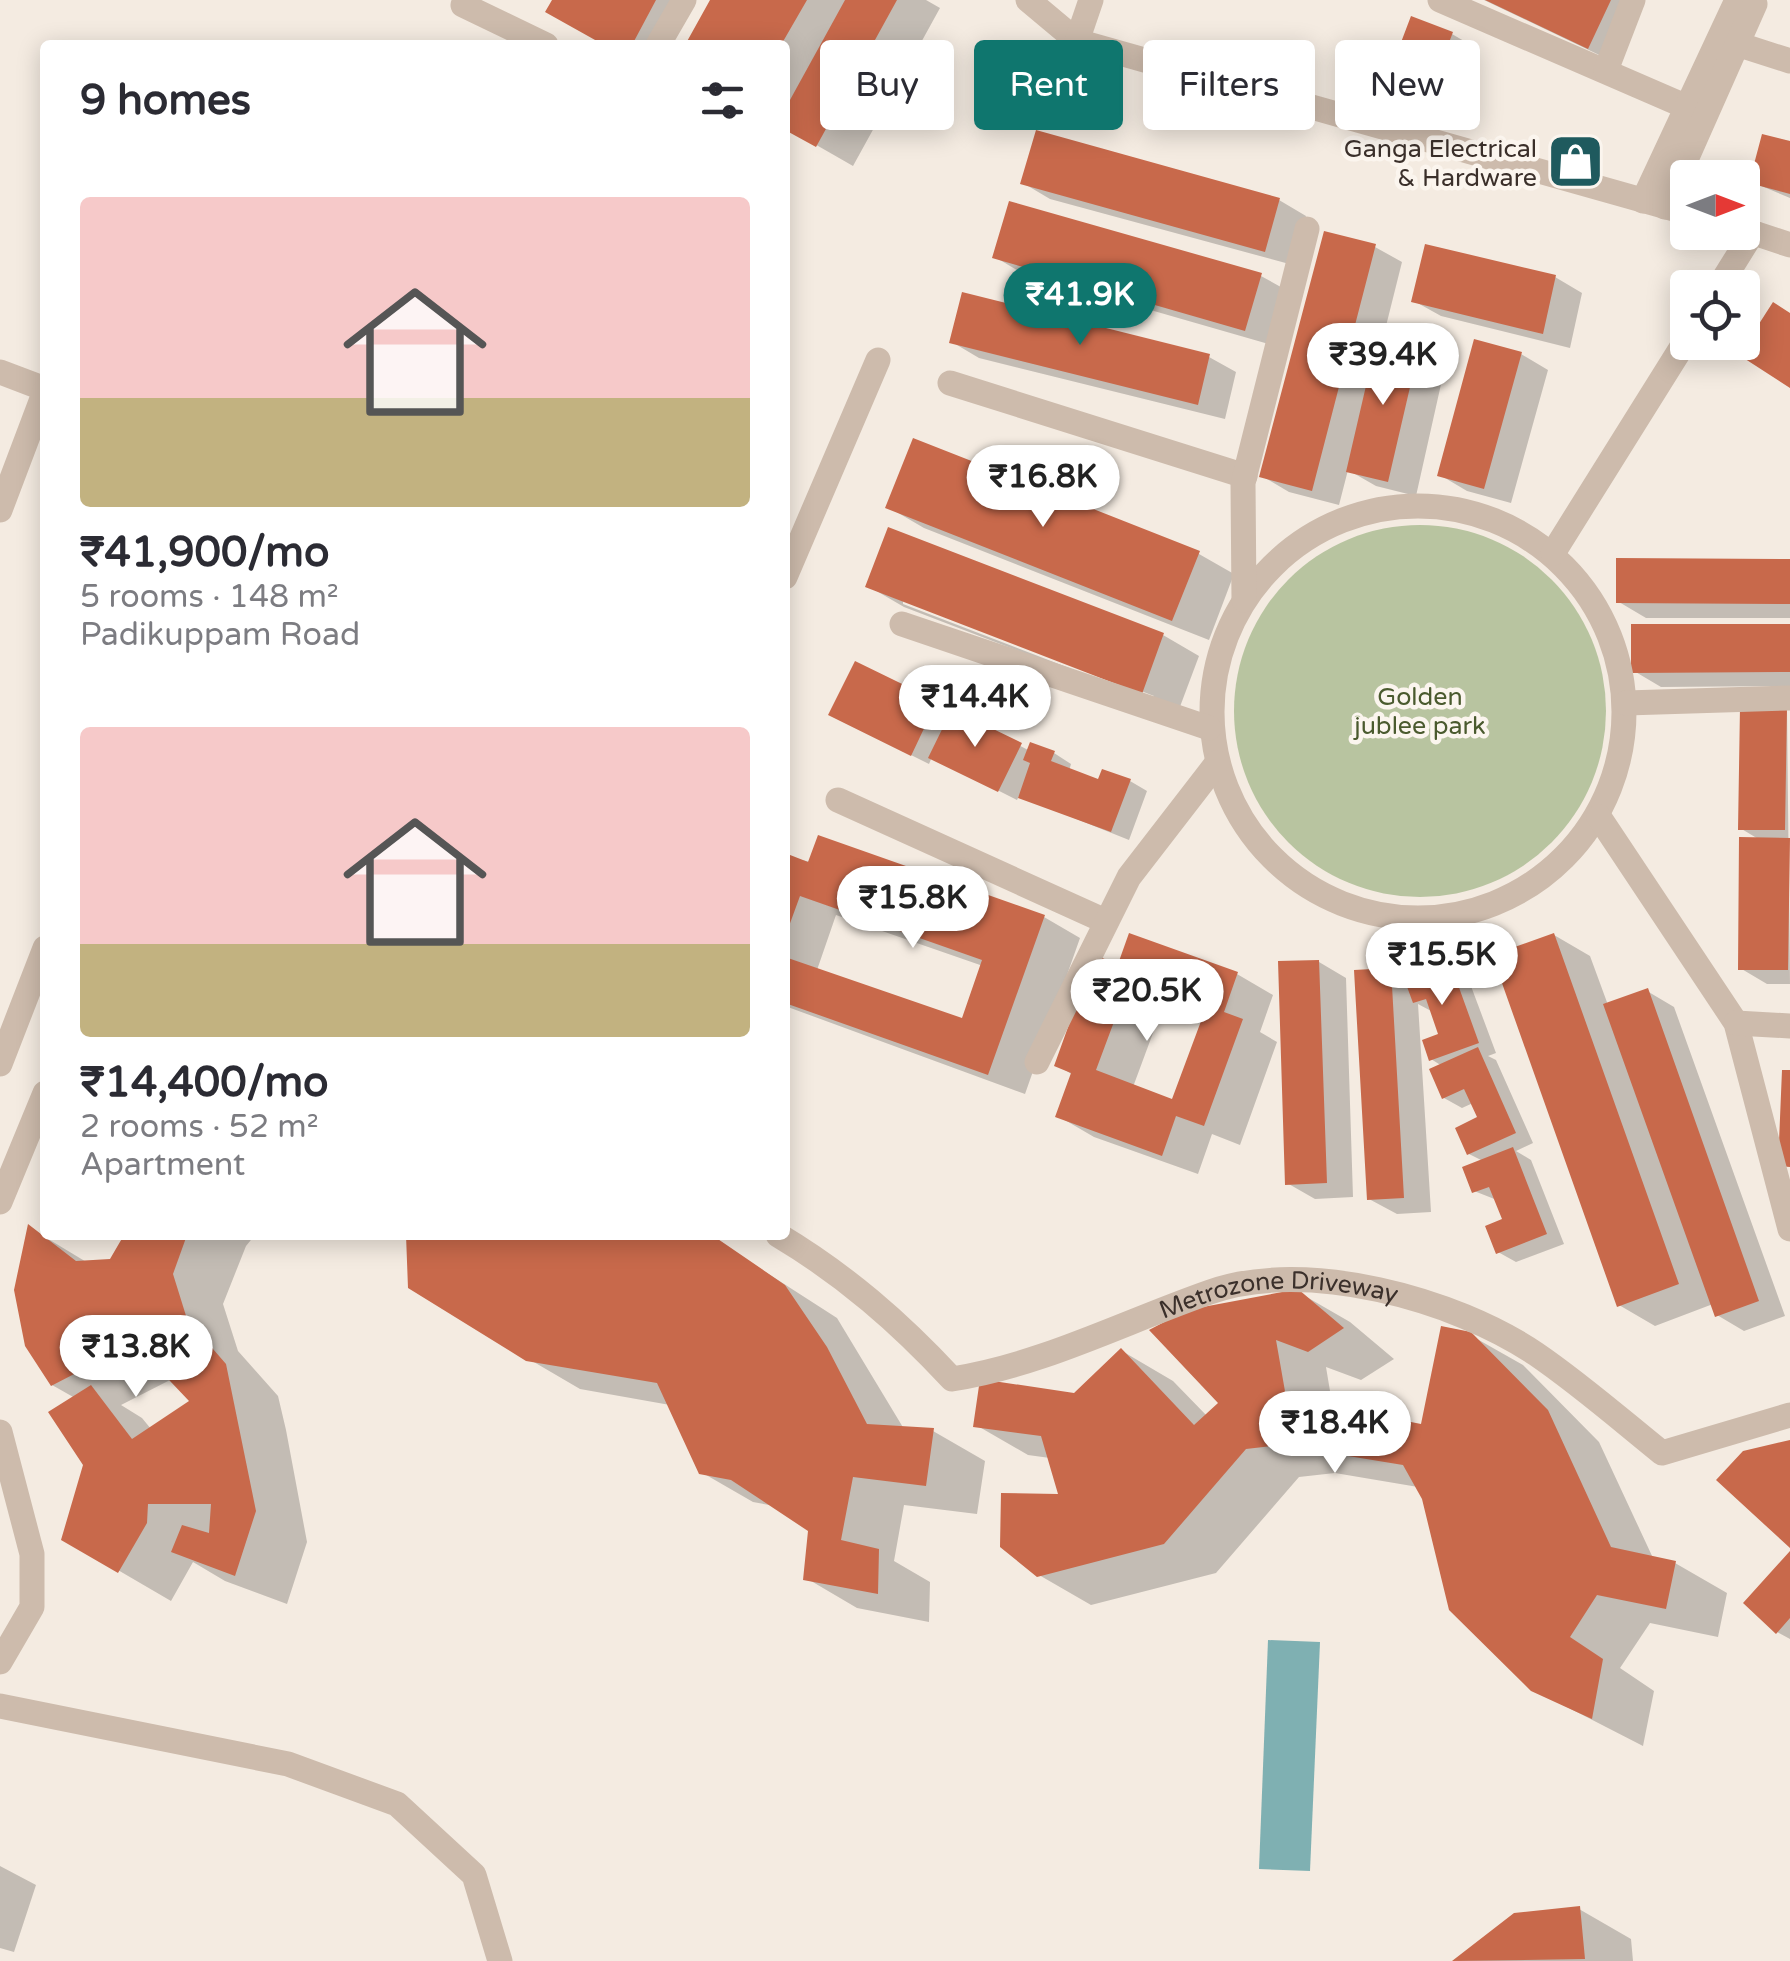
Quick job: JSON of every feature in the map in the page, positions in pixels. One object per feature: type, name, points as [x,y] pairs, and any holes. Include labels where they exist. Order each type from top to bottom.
[{"type":"street","points":[[661,40],[684,0]]},
{"type":"street","points":[[1028,0],[1076,40]]},
{"type":"street","points":[[1077,40],[1091,0]]},
{"type":"street","points":[[1440,0],[1687,108]]},
{"type":"street","points":[[1606,70],[1632,0]]},
{"type":"street","points":[[1665,207],[1752,1]]},
{"type":"street","points":[[1665,207],[1687,108],[1752,1]]},
{"type":"street","points":[[458,2],[536,40]]},
{"type":"street","points":[[1737,44],[1789,57]]},
{"type":"street","points":[[1123,54],[1665,207]]},
{"type":"street","points":[[1244,600],[1244,476],[1307,230]]},
{"type":"street","points":[[1760,234],[1790,245]]},
{"type":"street","points":[[790,565],[878,360]]},
{"type":"street","points":[[1553,553],[1674,360]]},
{"type":"street","points":[[0,372],[40,388]]},
{"type":"street","points":[[950,383],[1244,476]]},
{"type":"street","points":[[0,510],[40,403]]},
{"type":"street","points":[[1372,508],[1460,508],[1527,534],[1553,553],[1586,589],[1621,666],[1626,703],[1612,787],[1598,817],[1555,870],[1488,909],[1431,920],[1357,912],[1290,876],[1234,806],[1217,763],[1209,728],[1215,671],[1244,600],[1270,567],[1324,526],[1372,508]]},
{"type":"street","points":[[902,624],[1209,728]]},
{"type":"street","points":[[1626,703],[1790,698]]},
{"type":"street","points":[[1038,1062],[1130,877],[1217,763]]},
{"type":"street","points":[[838,800],[1106,920]]},
{"type":"street","points":[[1598,817],[1736,1023],[1790,1229]]},
{"type":"street","points":[[0,1064],[40,961]]},
{"type":"street","points":[[1736,1023],[1790,1026]]},
{"type":"street","points":[[0,1202],[40,1105]]},
{"type":"street","name":"Metrozone Driveway","points":[[787,1240],[824,1262],[899,1322],[952,1379],[996,1372],[1215,1290],[1294,1278],[1363,1288],[1446,1308],[1534,1353],[1662,1452],[1790,1415]]},
{"type":"street","points":[[0,1432],[32,1554],[32,1608],[0,1662]]},
{"type":"street","points":[[0,1706],[288,1764],[397,1804],[474,1875],[500,1961]]},
{"type":"green space","name":"Golden jublee park","points":[[1420,525],[1456,529],[1491,539],[1523,556],[1552,579],[1575,608],[1592,640],[1602,675],[1606,711],[1602,747],[1592,782],[1575,814],[1552,843],[1523,866],[1491,883],[1456,893],[1420,897],[1384,893],[1349,883],[1317,866],[1288,843],[1265,814],[1248,782],[1238,747],[1234,711],[1238,675],[1248,640],[1265,608],[1288,579],[1317,556],[1349,539],[1384,529]]},
{"type":"water","points":[[1268,1640],[1320,1642],[1310,1871],[1259,1869]]},
{"type":"building","points":[[552,0],[656,0],[635,40],[595,40],[545,12]]},
{"type":"building","points":[[710,0],[807,0],[784,40],[688,40]]},
{"type":"building","points":[[845,0],[897,0],[875,40],[823,40]]},
{"type":"building","points":[[1485,0],[1611,0],[1588,49]]},
{"type":"building","points":[[1411,16],[1453,32],[1450,40],[1402,40]]},
{"type":"building","points":[[820,45],[820,130],[825,130],[816,147],[790,133],[790,100]]},
{"type":"building","points":[[1036,130],[1280,198],[1265,252],[1020,184]]},
{"type":"building","points":[[1762,134],[1790,141],[1790,194],[1760,186],[1760,160],[1755,160]]},
{"type":"building","points":[[1009,201],[1262,273],[1245,331],[992,258]]},
{"type":"building","points":[[1324,231],[1376,244],[1312,491],[1259,477]]},
{"type":"building","points":[[1425,244],[1556,275],[1543,334],[1411,302]]},
{"type":"building","points":[[962,292],[1210,354],[1198,405],[949,343]]},
{"type":"building","points":[[1773,302],[1790,313],[1790,388],[1747,360],[1760,360],[1760,322]]},
{"type":"building","points":[[1378,334],[1420,344],[1388,482],[1346,472]]},
{"type":"building","points":[[1474,339],[1522,352],[1484,489],[1437,476]]},
{"type":"building","points":[[913,438],[1200,551],[1172,621],[885,508]]},
{"type":"building","points":[[888,527],[1164,633],[1142,694],[865,587]]},
{"type":"building","points":[[1616,558],[1790,559],[1790,604],[1616,603]]},
{"type":"building","points":[[1631,624],[1790,624],[1790,672],[1631,673]]},
{"type":"building","points":[[855,661],[937,701],[911,756],[828,715]]},
{"type":"building","points":[[1740,707],[1787,707],[1785,830],[1738,830]]},
{"type":"building","points":[[952,709],[1022,743],[998,792],[928,758]]},
{"type":"building","points":[[1030,742],[1055,751],[1051,761],[1098,779],[1102,769],[1131,779],[1111,832],[1018,798],[1030,763],[1023,760]]},
{"type":"building","points":[[818,835],[1045,915],[988,1075],[790,1005],[790,959],[962,1018],[982,960],[800,896],[790,923],[790,855],[808,862]]},
{"type":"building","points":[[1739,837],[1790,838],[1788,970],[1738,970]]},
{"type":"building","points":[[1129,933],[1238,972],[1224,1012],[1243,1019],[1204,1126],[1176,1116],[1162,1156],[1055,1117],[1071,1073],[1054,1066],[1094,955],[1118,964]],"holes":[[[1134,968],[1210,997],[1172,1099],[1096,1070]]]},
{"type":"building","points":[[1554,933],[1679,1284],[1617,1307],[1492,955]]},
{"type":"building","points":[[1448,957],[1479,1043],[1429,1061],[1422,1040],[1438,1034],[1426,999],[1413,1003],[1402,973]]},
{"type":"building","points":[[1319,960],[1327,1183],[1285,1185],[1278,961]]},
{"type":"building","points":[[1391,968],[1404,1198],[1367,1200],[1354,970]]},
{"type":"building","points":[[1648,988],[1759,1301],[1715,1317],[1603,1004]]},
{"type":"building","points":[[1478,1047],[1516,1133],[1467,1155],[1455,1128],[1477,1117],[1464,1089],[1442,1099],[1429,1069]]},
{"type":"building","points":[[1782,1070],[1790,1070],[1790,1167],[1778,1166]]},
{"type":"building","points":[[1513,1147],[1547,1234],[1496,1254],[1485,1226],[1502,1219],[1489,1187],[1472,1193],[1462,1167]]},
{"type":"building","points":[[28,1224],[40,1233],[40,1240],[49,1240],[76,1261],[110,1259],[121,1240],[185,1240],[173,1274],[187,1319],[226,1364],[256,1511],[235,1576],[171,1552],[182,1525],[209,1533],[211,1504],[148,1504],[147,1523],[118,1573],[61,1540],[83,1465],[48,1412],[91,1385],[132,1439],[189,1401],[134,1343],[51,1386],[25,1346],[14,1290]]},
{"type":"building","points":[[406,1240],[719,1240],[785,1285],[827,1347],[867,1424],[934,1428],[926,1486],[853,1477],[841,1540],[879,1549],[878,1594],[803,1580],[808,1531],[731,1480],[699,1474],[657,1383],[526,1361],[408,1288]]},
{"type":"building","points":[[1298,1289],[1344,1328],[1308,1352],[1276,1340],[1286,1397],[1421,1424],[1441,1326],[1471,1332],[1548,1410],[1611,1547],[1676,1561],[1666,1609],[1597,1595],[1570,1637],[1603,1659],[1592,1719],[1531,1691],[1449,1610],[1422,1499],[1403,1465],[1281,1445],[1246,1449],[1164,1544],[1037,1577],[1000,1547],[1001,1493],[1058,1494],[1041,1436],[973,1427],[980,1379],[1074,1393],[1121,1348],[1194,1425],[1218,1403],[1149,1330],[1187,1310]]},
{"type":"building","points":[[1790,1440],[1790,1548],[1716,1480],[1743,1451]]},
{"type":"building","points":[[1790,1551],[1790,1618],[1776,1634],[1743,1603]]},
{"type":"building","points":[[1580,1906],[1585,1959],[1452,1961],[1514,1913]]},
{"type":"place","name":"Ganga Electrical & Hardware","points":[[1576,162]]}]
